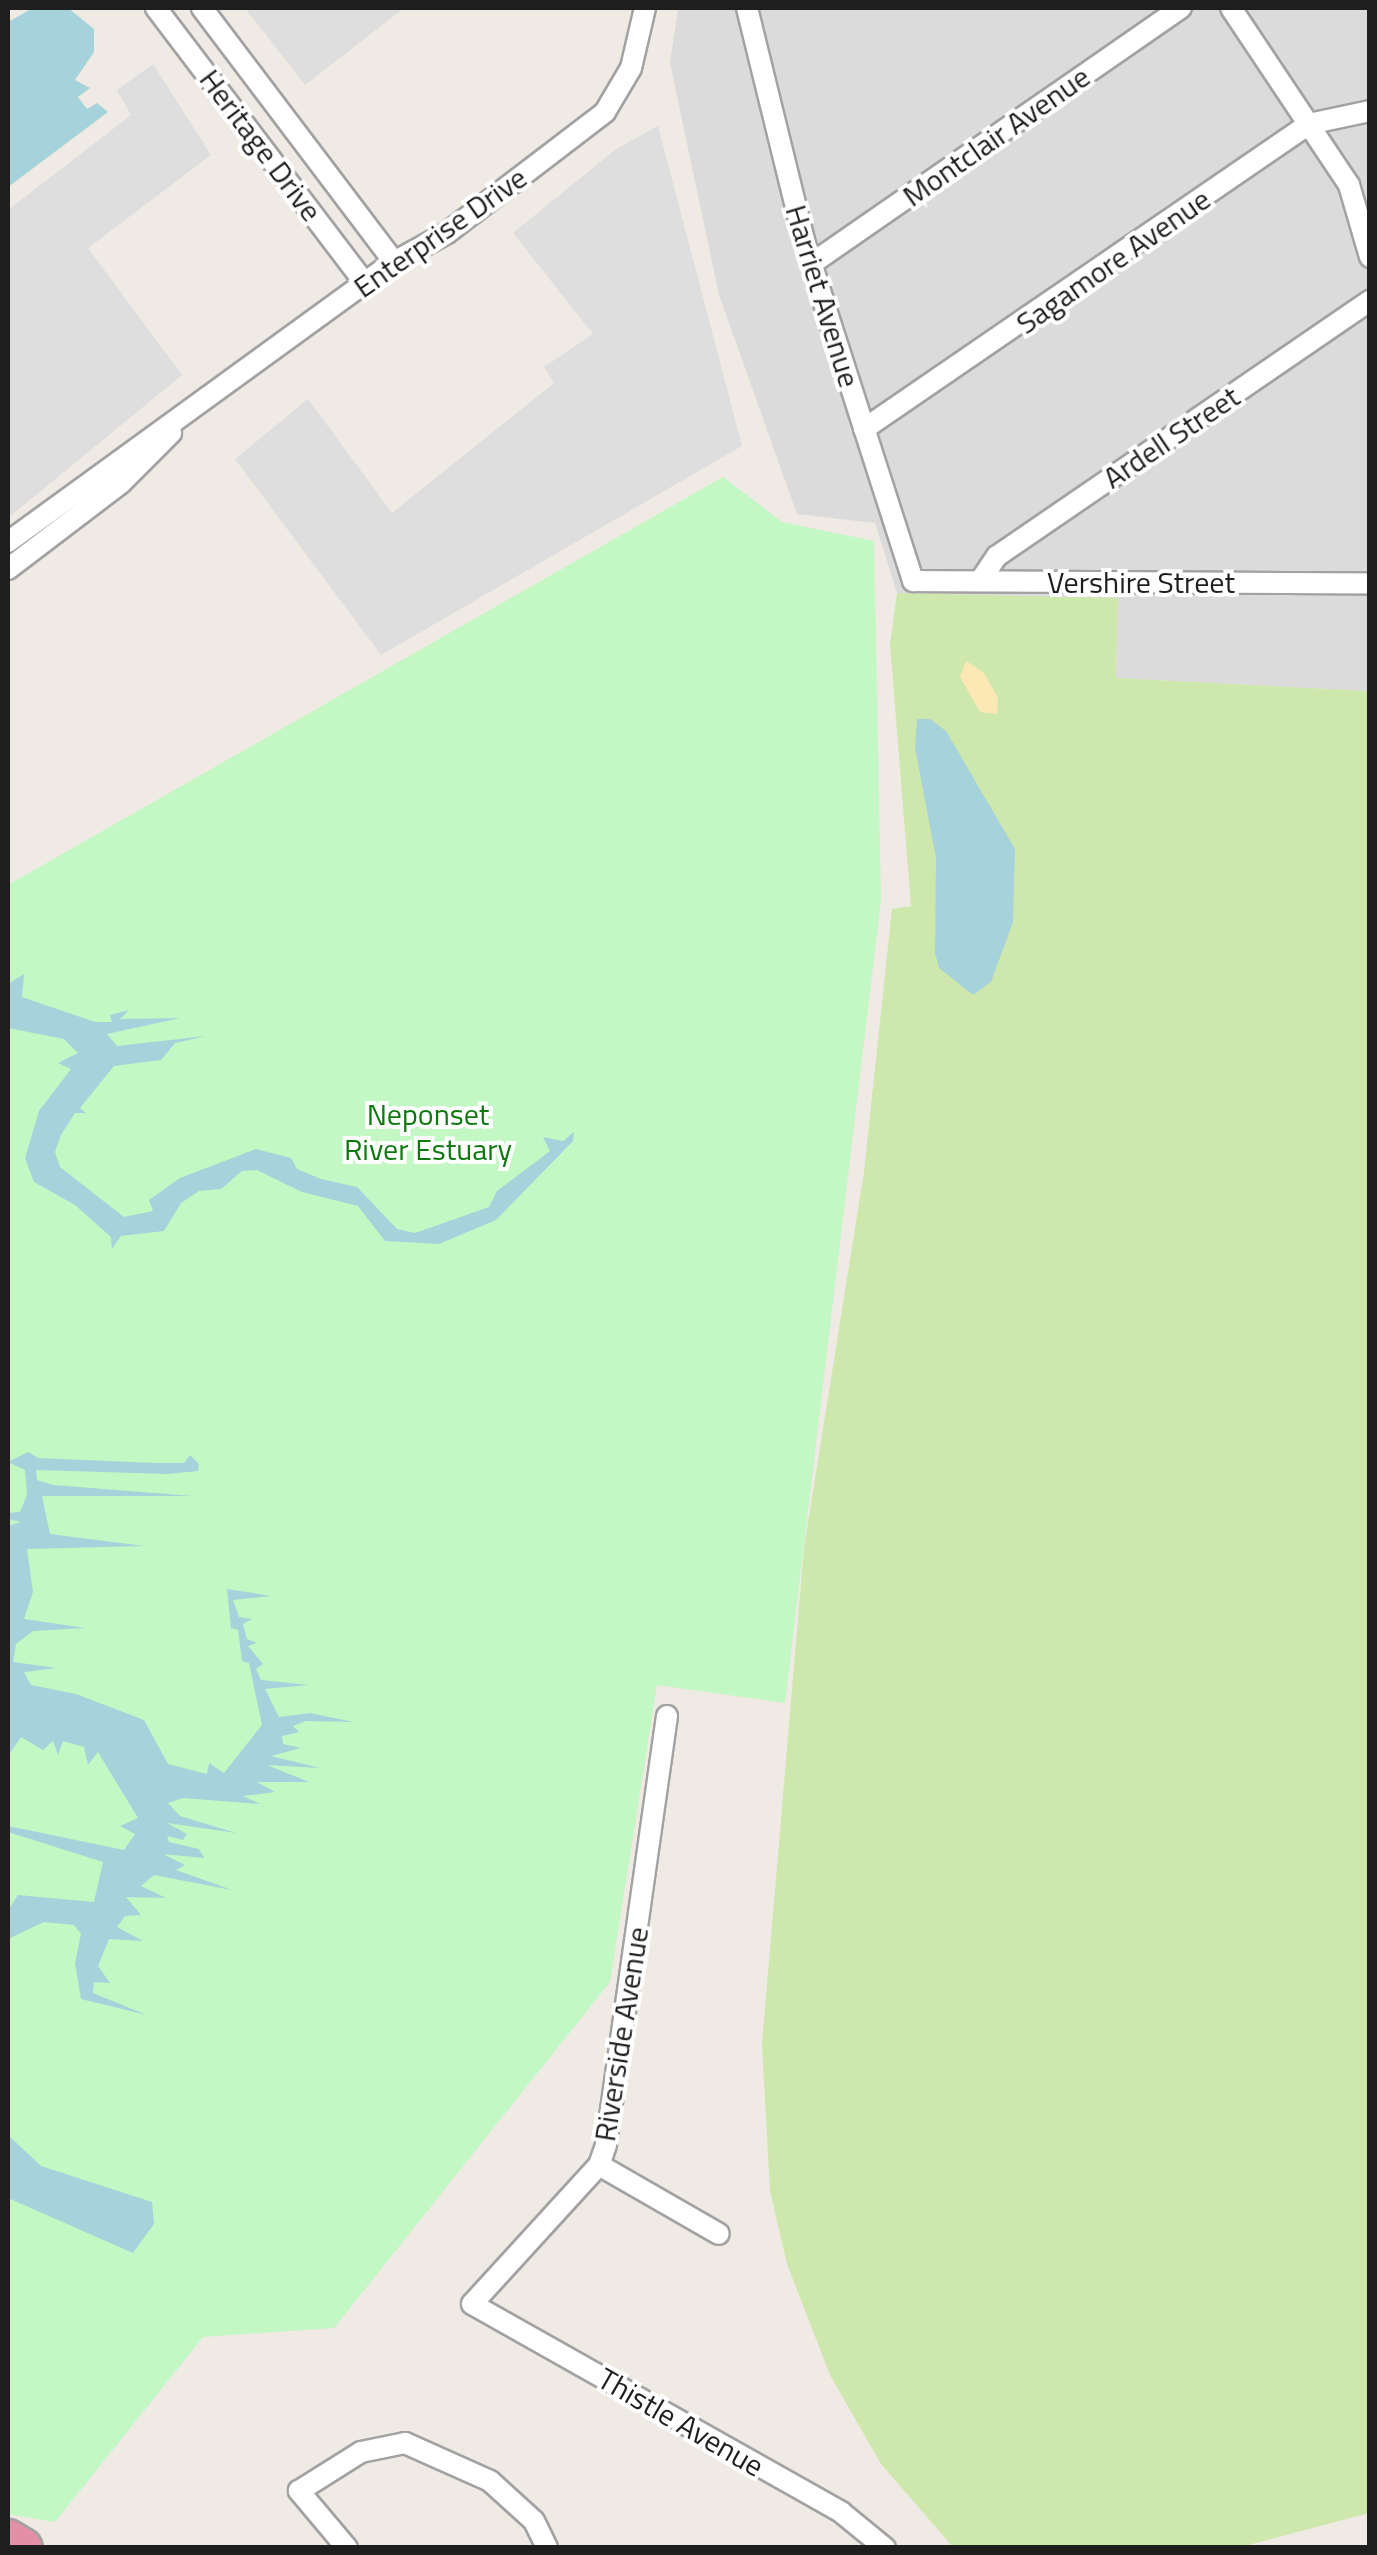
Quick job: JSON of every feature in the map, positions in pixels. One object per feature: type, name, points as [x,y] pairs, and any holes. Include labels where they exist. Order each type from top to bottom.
[{"type":"highway","points":[[8,2539],[24,2548]]},
{"type":"street","name":"Heritage Drive","points":[[156,8],[365,283]]},
{"type":"street","name":"Heritage Drive","points":[[202,8],[394,262]]},
{"type":"street","name":"Enterprise Drive","points":[[8,542],[107,466],[183,420],[394,262],[447,233],[605,112],[631,68],[646,8]]},
{"type":"street","points":[[748,9],[771,8]]},
{"type":"street","name":"Montclair Avenue","points":[[811,264],[1182,8]]},
{"type":"street","points":[[1231,8],[1349,185],[1370,258]]},
{"type":"street","name":"Harriet Avenue","points":[[748,9],[811,264],[913,581]]},
{"type":"street","name":"Sagamore Avenue","points":[[864,430],[1309,124],[1370,111]]},
{"type":"street","name":"Ardell Street","points":[[980,582],[997,556],[1370,301]]},
{"type":"street","name":"Enterprise Drive","points":[[8,569],[120,483],[183,420]]},
{"type":"street","name":"Vershire Street","points":[[913,581],[1370,584]]},
{"type":"street","name":"Riverside Avenue","points":[[472,2304],[599,2165],[667,1716]]},
{"type":"street","points":[[599,2165],[719,2234]]},
{"type":"street","name":"Thistle Avenue","points":[[472,2304],[841,2512],[885,2548]]},
{"type":"street","points":[[346,2548],[299,2491],[362,2452],[406,2443],[490,2481],[534,2521],[546,2548]]},
{"type":"shaded area","points":[[245,8],[404,8],[305,85]]},
{"type":"shaded area","points":[[678,8],[1369,8],[1369,691],[1116,678],[1118,599],[897,593],[875,523],[797,514],[719,295],[670,63]]},
{"type":"shaded area","points":[[153,64],[211,155],[88,248],[182,375],[8,518],[8,210],[131,115],[117,90]]},
{"type":"shaded area","points":[[658,126],[742,446],[381,655],[235,459],[308,399],[392,513],[554,383],[544,367],[593,334],[513,233],[616,149]]},
{"type":"green space","name":"Neponset River Estuary","points":[[723,477],[782,522],[874,541],[881,900],[785,1703],[657,1685],[610,1982],[334,2328],[203,2337],[55,2522],[8,2514],[8,885]]},
{"type":"green space","points":[[897,593],[1118,598],[1116,678],[1369,691],[1369,2513],[1241,2547],[953,2547],[881,2464],[830,2375],[787,2264],[770,2191],[762,2044],[804,1548],[864,1172],[892,909],[911,906],[890,644]]},
{"type":"sand","points":[[966,661],[984,673],[998,698],[997,714],[980,712],[960,677]]},
{"type":"water","points":[[33,8],[68,8],[94,29],[94,52],[75,80],[90,88],[78,97],[87,109],[97,103],[108,112],[8,187],[8,22]]},
{"type":"water","points":[[917,719],[930,719],[946,731],[1015,849],[1013,922],[991,982],[973,995],[939,968],[935,953],[936,858],[915,748]]},
{"type":"water","points":[[24,974],[22,997],[95,1022],[112,1022],[110,1015],[129,1010],[120,1019],[180,1018],[107,1034],[117,1046],[206,1036],[175,1043],[161,1060],[114,1066],[80,1108],[86,1113],[75,1113],[61,1135],[55,1152],[60,1167],[124,1217],[153,1211],[149,1200],[180,1178],[256,1149],[291,1158],[297,1169],[321,1179],[357,1187],[397,1229],[415,1233],[489,1207],[497,1191],[550,1151],[543,1137],[563,1141],[574,1132],[573,1141],[496,1220],[439,1244],[385,1241],[358,1206],[302,1192],[257,1170],[242,1171],[221,1189],[199,1191],[181,1203],[164,1231],[121,1236],[112,1249],[111,1237],[75,1205],[34,1182],[25,1158],[39,1111],[71,1069],[58,1063],[78,1053],[64,1039],[8,1028],[8,984]]},
{"type":"water","points":[[28,1452],[38,1458],[156,1463],[184,1463],[190,1455],[199,1464],[198,1471],[168,1474],[36,1470],[37,1480],[53,1485],[193,1496],[42,1496],[50,1534],[144,1546],[27,1549],[33,1592],[24,1619],[85,1628],[33,1631],[16,1644],[13,1662],[57,1668],[24,1672],[31,1685],[76,1694],[144,1720],[168,1764],[207,1774],[209,1763],[224,1773],[262,1725],[249,1663],[242,1661],[238,1630],[231,1628],[227,1589],[271,1596],[233,1600],[239,1617],[252,1619],[243,1624],[247,1639],[257,1643],[248,1646],[263,1664],[256,1669],[261,1680],[309,1685],[265,1689],[279,1717],[310,1713],[354,1722],[306,1721],[293,1726],[299,1732],[282,1736],[283,1744],[301,1748],[271,1756],[320,1768],[267,1765],[309,1782],[257,1782],[275,1792],[243,1796],[260,1804],[183,1798],[168,1803],[180,1816],[236,1833],[167,1823],[187,1834],[183,1840],[167,1836],[169,1842],[199,1849],[204,1858],[163,1854],[185,1865],[176,1870],[232,1890],[154,1875],[141,1886],[166,1898],[126,1897],[141,1915],[125,1916],[117,1927],[143,1941],[109,1939],[98,1966],[110,1983],[94,1982],[93,1993],[147,2015],[81,1999],[75,1963],[81,1934],[74,1925],[44,1922],[8,1939],[8,1910],[18,1895],[94,1902],[103,1862],[8,1832],[8,1826],[124,1850],[135,1834],[120,1826],[138,1818],[98,1752],[88,1765],[84,1747],[63,1741],[58,1755],[53,1741],[43,1750],[21,1737],[8,1756],[8,1526],[21,1522],[8,1519],[8,1513],[20,1512],[27,1495],[25,1470],[8,1462]]},
{"type":"water","points":[[8,2135],[41,2166],[152,2202],[154,2224],[133,2253],[8,2198]]}]
